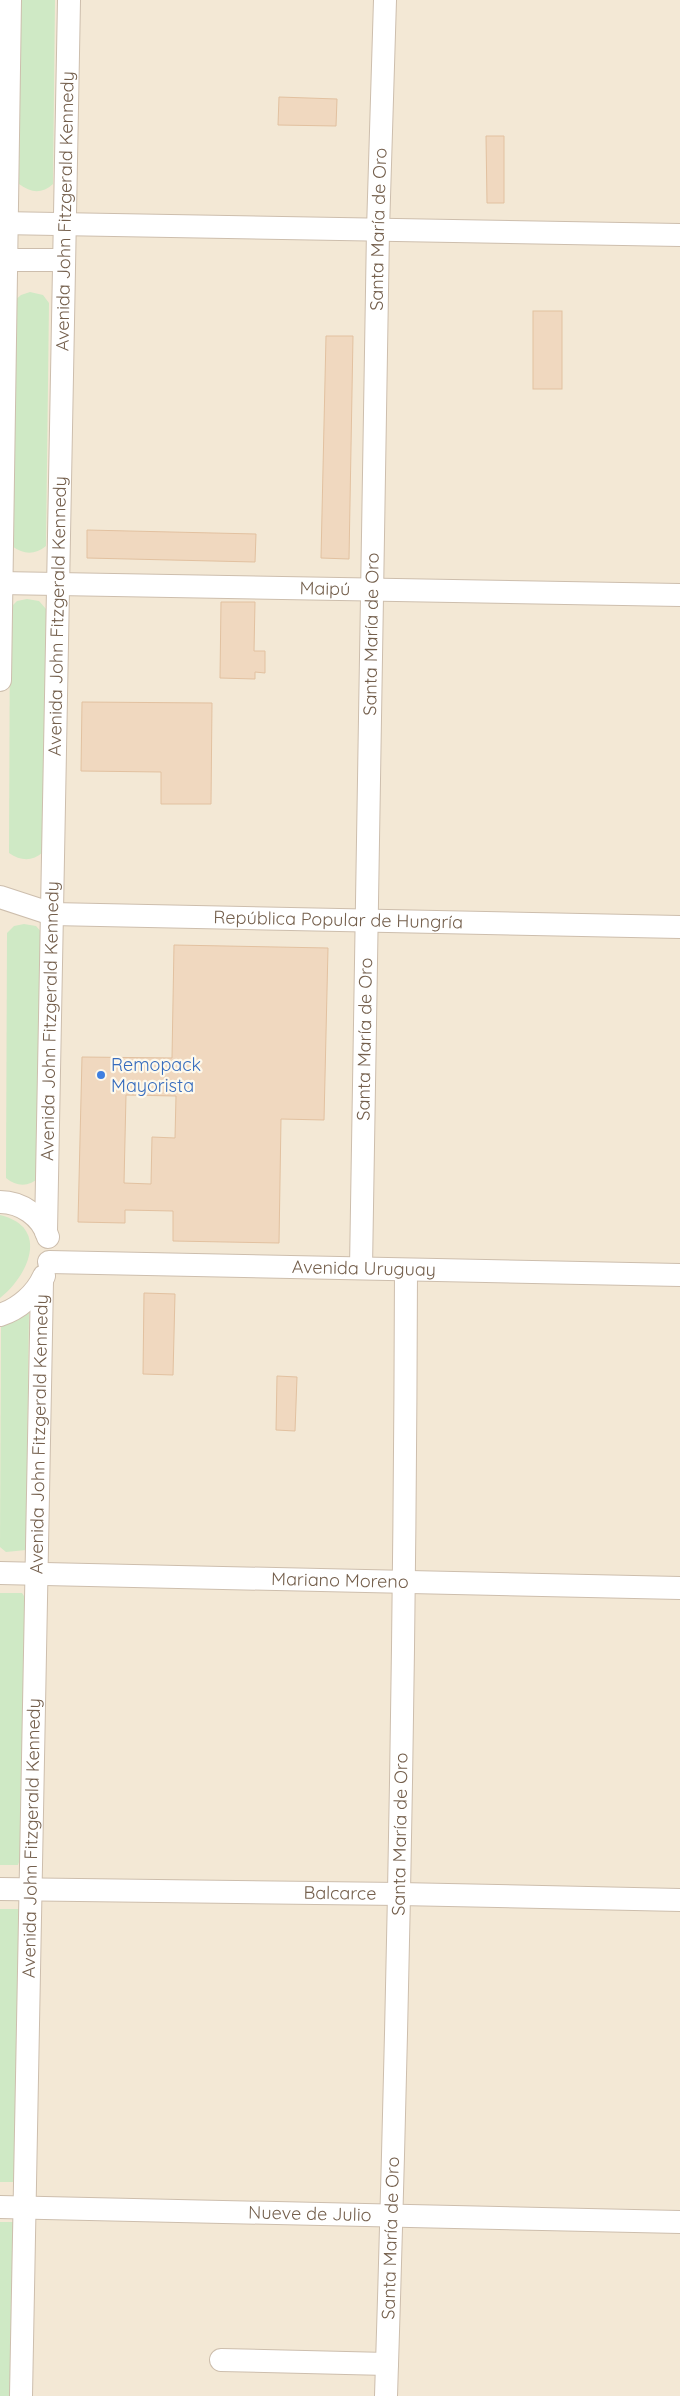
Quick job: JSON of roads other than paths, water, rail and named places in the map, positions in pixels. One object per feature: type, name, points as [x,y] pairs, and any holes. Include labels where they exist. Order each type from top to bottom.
[{"type":"street","points":[[0,680],[5,30],[10,0]]},
{"type":"street","name":"Avenida John Fitzgerald Kennedy","points":[[21,2396],[37,1574],[46,1271],[50,1245],[46,1232],[69,0]]},
{"type":"street","name":"Santa María de Oro","points":[[361,1268],[378,230],[385,0]]},
{"type":"street","points":[[3,223],[680,235]]},
{"type":"street","points":[[3,260],[64,260]]},
{"type":"street","name":"Maipú","points":[[1,583],[680,595]]},
{"type":"street","name":"República Popular de Hungría","points":[[0,897],[52,914],[366,919],[680,928]]},
{"type":"street","points":[[0,1202],[9,1202],[27,1209],[38,1218],[46,1232]]},
{"type":"street","name":"Avenida Uruguay","points":[[46,1271],[361,1268],[680,1275]]},
{"type":"street","name":"Santa María de Oro","points":[[386,2396],[392,2217],[405,1583],[406,1270]]},
{"type":"street","points":[[0,1315],[11,1312],[32,1296],[46,1271]]},
{"type":"street","name":"Mariano Moreno","points":[[0,1574],[680,1588]]},
{"type":"street","name":"Balcarce","points":[[0,1888],[680,1900]]},
{"type":"street","name":"Nueve de Julio","points":[[0,2207],[680,2222]]},
{"type":"street","points":[[221,2360],[387,2364]]},
{"type":"place","name":"Remopack Mayorista","points":[[101,1075]]}]
